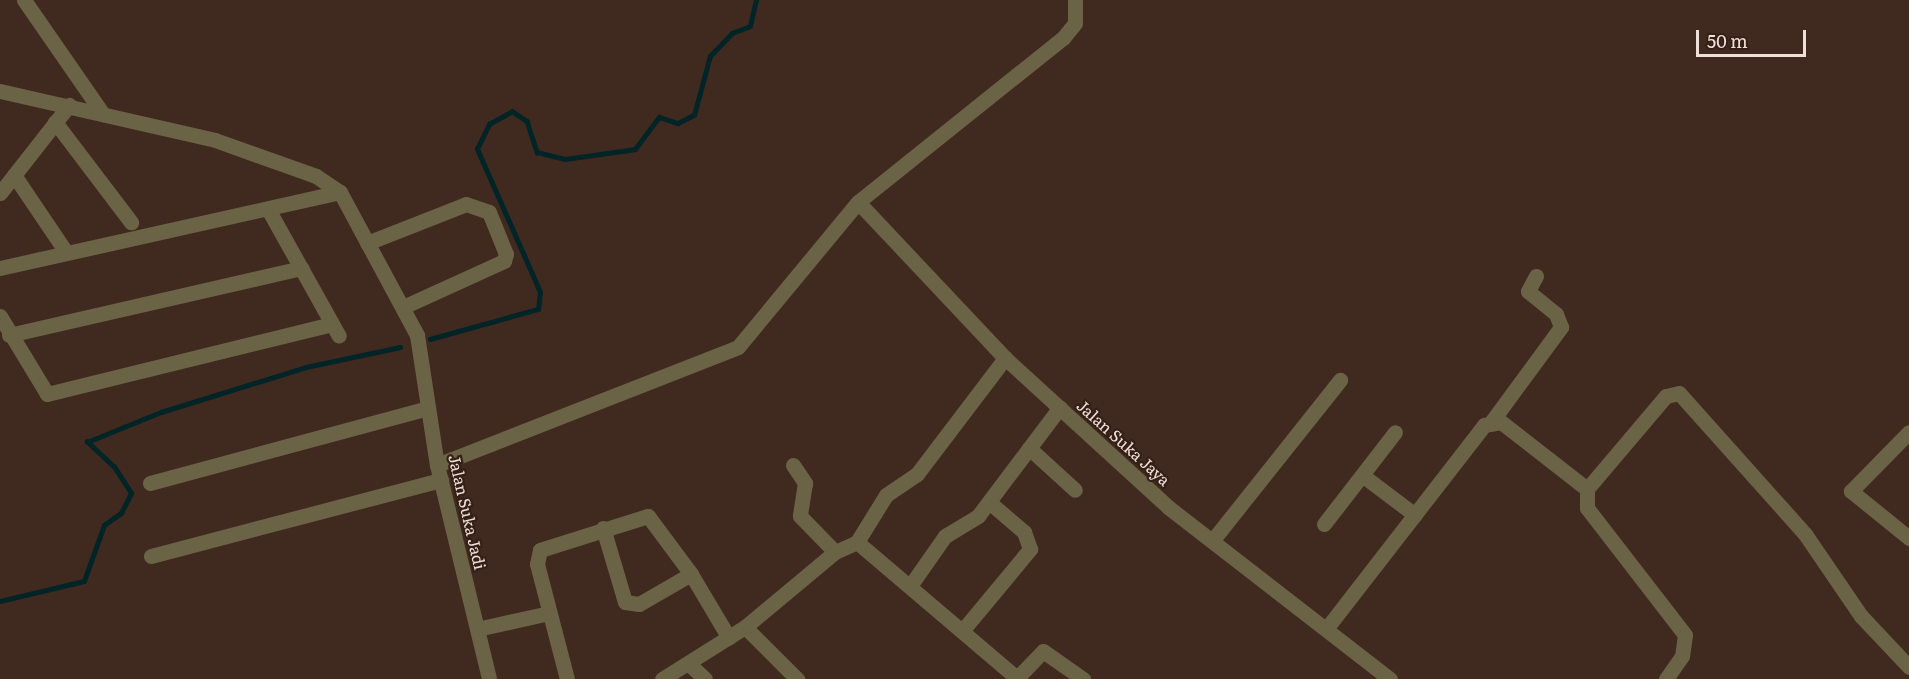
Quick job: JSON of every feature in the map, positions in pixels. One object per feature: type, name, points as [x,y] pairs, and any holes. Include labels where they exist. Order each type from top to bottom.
[{"type":"street","points":[[24,0],[103,114]]},
{"type":"street","points":[[151,556],[439,473],[738,347],[858,202],[1063,38],[1075,23],[1075,0]]},
{"type":"street","points":[[0,91],[69,105],[237,147],[316,176],[340,192]]},
{"type":"street","points":[[0,193],[69,105]]},
{"type":"street","points":[[55,122],[131,222]]},
{"type":"street","points":[[14,175],[66,252]]},
{"type":"street","points":[[0,268],[340,192]]},
{"type":"street","name":"Jalan Suka Jadi","points":[[340,192],[417,335],[439,473],[489,679]]},
{"type":"street","name":"Jalan Suka Jaya","points":[[858,202],[1005,357],[1060,407],[1212,541],[1390,679]]},
{"type":"street","points":[[367,243],[466,204],[489,212],[506,254],[504,261],[403,307]]},
{"type":"street","points":[[0,316],[37,384],[55,394],[335,330],[268,209]]},
{"type":"street","points":[[9,335],[301,268]]},
{"type":"street","points":[[1326,629],[1492,421],[1561,327],[1556,314],[1528,291],[1536,276]]},
{"type":"street","points":[[662,679],[745,627],[835,552],[857,542],[886,495],[917,474],[1005,357]]},
{"type":"street","points":[[1212,541],[1340,380]]},
{"type":"street","points":[[1587,489],[1604,476],[1666,396],[1679,393],[1805,534],[1862,616],[1909,666]]},
{"type":"street","points":[[910,586],[945,536],[969,525],[989,502],[1060,407]]},
{"type":"street","points":[[150,483],[428,408]]},
{"type":"street","points":[[1492,421],[1501,422],[1587,489]]},
{"type":"street","points":[[1324,524],[1395,432]]},
{"type":"street","points":[[1907,532],[1851,490],[1909,432]]},
{"type":"street","points":[[1029,448],[1075,490]]},
{"type":"street","points":[[793,465],[806,483],[800,516],[835,552]]},
{"type":"street","points":[[1362,475],[1415,515]]},
{"type":"street","points":[[1587,489],[1587,508],[1685,635],[1682,656],[1666,679]]},
{"type":"street","points":[[962,631],[1030,549],[1024,532],[989,502]]},
{"type":"street","points":[[567,679],[537,564],[540,550],[603,528],[648,516],[691,574],[729,638]]},
{"type":"street","points":[[603,528],[631,606],[691,574]]},
{"type":"street","points":[[857,542],[1017,678],[1043,651],[1083,679]]},
{"type":"street","points":[[477,629],[549,613]]},
{"type":"street","points":[[745,627],[797,679]]},
{"type":"street","points":[[689,664],[705,679]]},
{"type":"waterway","points":[[430,339],[538,309],[540,292],[477,149],[489,124],[512,111],[527,121],[537,152],[565,159],[635,149],[659,117],[678,123],[694,115],[710,56],[732,33],[750,26],[756,0]]},
{"type":"waterway","points":[[0,601],[84,581],[104,525],[121,513],[131,493],[114,467],[87,442],[161,412],[306,367],[400,347]]}]
